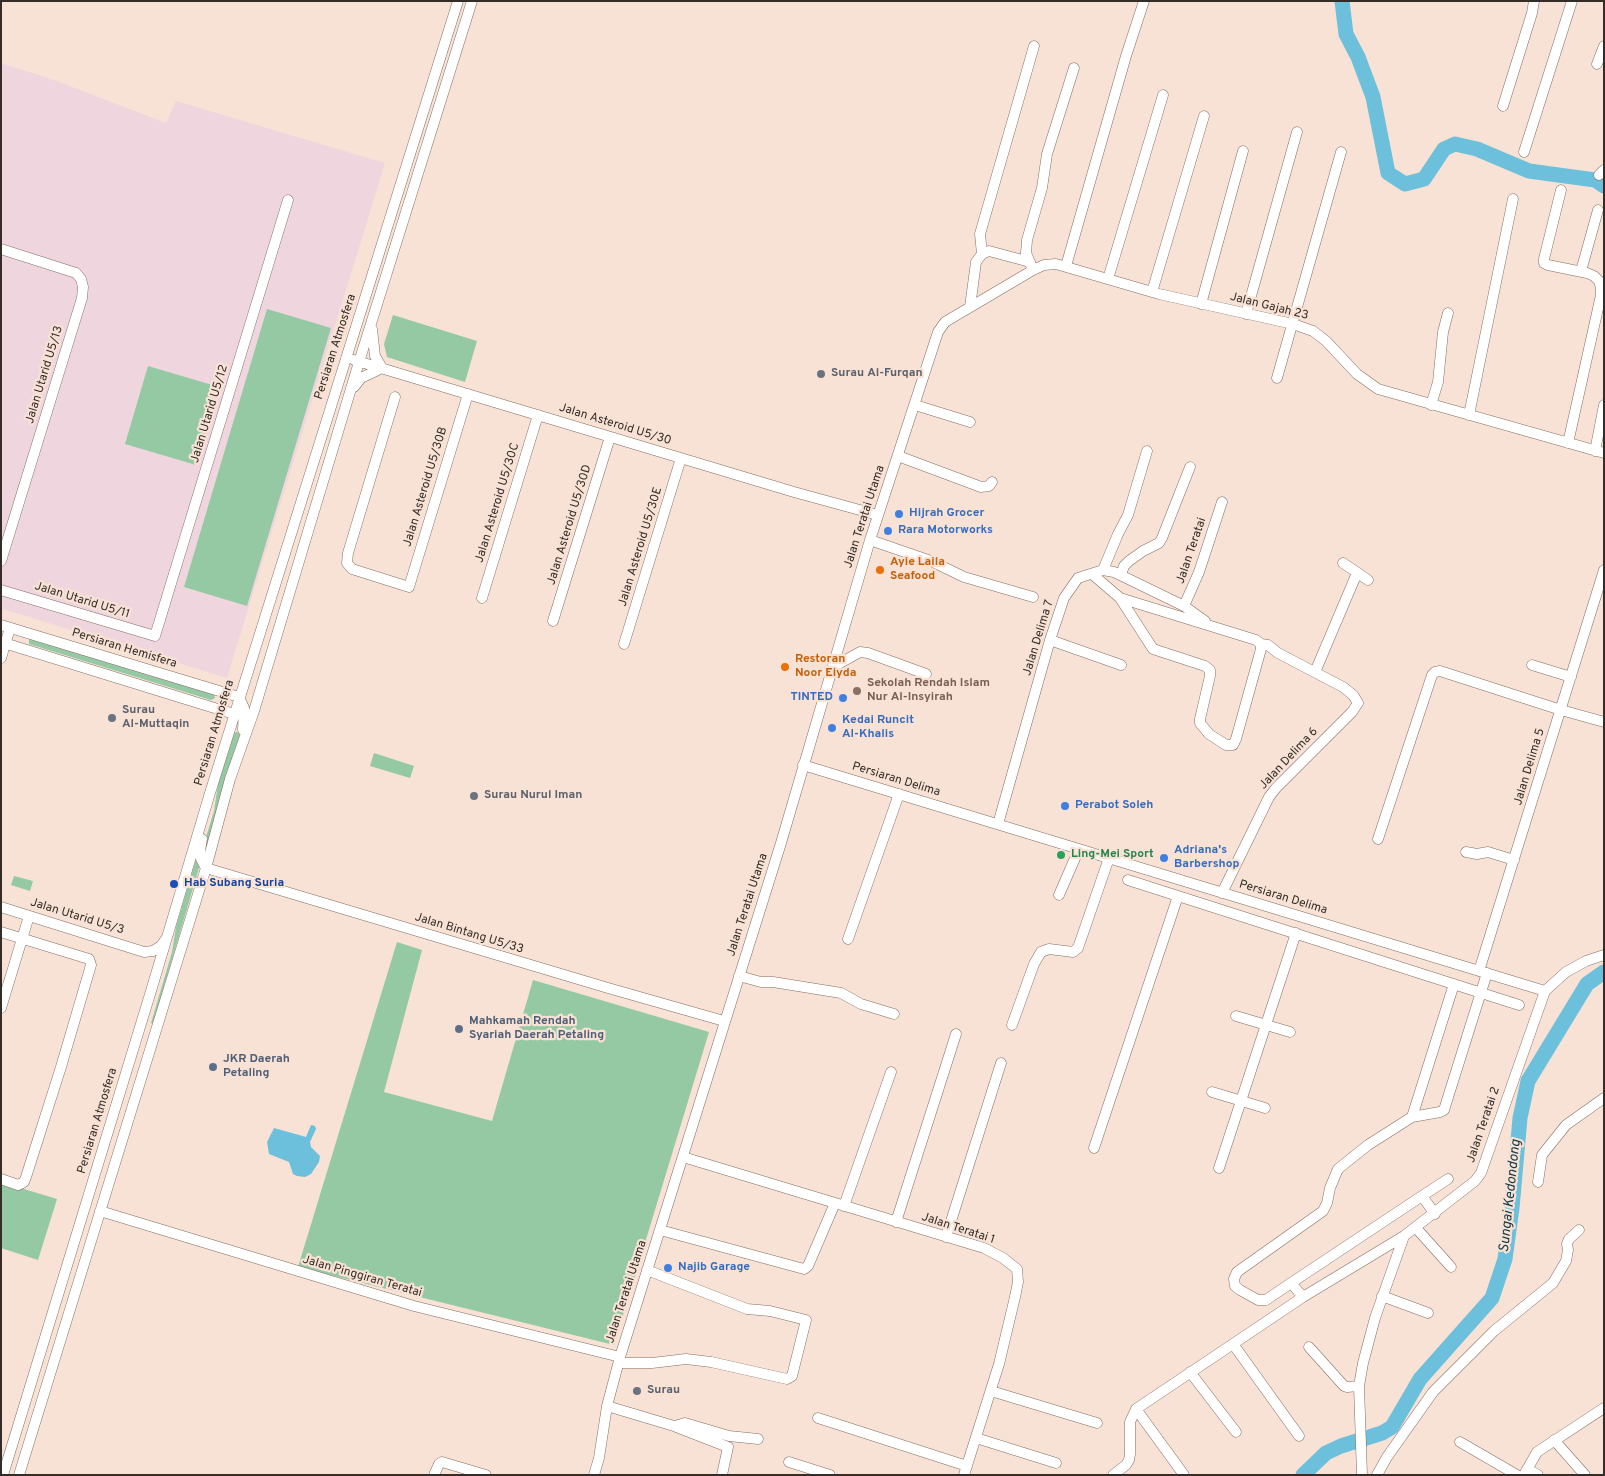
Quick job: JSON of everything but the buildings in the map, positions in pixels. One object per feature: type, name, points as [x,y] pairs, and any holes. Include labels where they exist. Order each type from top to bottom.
[{"type":"street","points":[[454,1],[454,15]]},
{"type":"street","name":"Persiaran Atmosfera","points":[[3,1475],[134,1048],[141,1037],[155,976],[239,697],[458,1]]},
{"type":"street","points":[[230,779],[245,738],[472,1]]},
{"type":"street","points":[[1066,266],[1126,56],[1144,1]]},
{"type":"street","points":[[1503,106],[1534,1]]},
{"type":"street","points":[[1524,152],[1572,1]]},
{"type":"street","points":[[982,254],[980,234],[1034,46]]},
{"type":"street","points":[[1597,64],[1604,46]]},
{"type":"street","points":[[1031,266],[1026,253],[1027,240],[1042,188],[1047,154],[1074,68]]},
{"type":"street","points":[[1108,279],[1163,95]]},
{"type":"street","points":[[1152,292],[1204,116]]},
{"type":"street","points":[[1246,314],[1297,132]]},
{"type":"street","points":[[1202,304],[1243,151]]},
{"type":"street","points":[[1278,378],[1341,152]]},
{"type":"street","points":[[1560,190],[1544,261],[1548,265],[1581,270],[1594,276],[1599,281],[1601,288],[1568,443]]},
{"type":"street","points":[[1469,415],[1513,199]]},
{"type":"street","name":"Jalan Utarid U5/12","points":[[155,636],[288,200]]},
{"type":"street","points":[[1581,270],[1598,210]]},
{"type":"street","name":"Jalan Utarid U5/13","points":[[1,249],[76,273],[81,279],[83,286],[82,298],[1,561]]},
{"type":"street","points":[[970,307],[976,262],[982,254],[989,251],[1031,266]]},
{"type":"street","name":"Jalan Gajah 23","points":[[934,345],[941,326],[945,322],[1031,266],[1050,263],[1152,292],[1293,324],[1314,331],[1357,374],[1378,389],[1600,452]]},
{"type":"street","points":[[1431,405],[1438,382],[1443,332],[1448,313]]},
{"type":"street","points":[[351,390],[361,378],[382,368],[375,356],[372,323]]},
{"type":"street","name":"Jalan Teratai Utama","points":[[594,1475],[599,1458],[607,1406],[619,1360],[804,765],[870,540],[934,345]]},
{"type":"street","name":"Jalan Asteroid U5/30","points":[[346,358],[794,492],[878,515]]},
{"type":"street","name":"Jalan Asteroid U5/30B","points":[[395,397],[348,553],[347,563],[352,569],[409,587],[468,394]]},
{"type":"street","points":[[915,405],[970,422]]},
{"type":"street","points":[[1600,452],[1604,405]]},
{"type":"street","name":"Jalan Asteroid U5/30C","points":[[482,598],[538,415]]},
{"type":"street","name":"Jalan Asteroid U5/30D","points":[[553,621],[610,437]]},
{"type":"street","points":[[1147,450],[1128,515],[1103,570],[1121,575],[1184,606],[1212,626]]},
{"type":"street","points":[[898,456],[982,486],[989,486],[992,482]]},
{"type":"street","name":"Jalan Asteroid U5/30E","points":[[624,644],[681,458]]},
{"type":"street","points":[[1121,575],[1124,566],[1129,561],[1159,543],[1190,467]]},
{"type":"street","name":"Jalan Teratai","points":[[1184,606],[1199,572],[1222,502]]},
{"type":"street","points":[[870,540],[931,561],[964,577],[1033,597]]},
{"type":"street","points":[[1343,563],[1368,580]]},
{"type":"street","name":"Jalan Delima 7","points":[[998,824],[1050,640],[1064,598],[1078,578],[1103,570]]},
{"type":"street","name":"Jalan Delima 5","points":[[1412,1117],[1444,1110],[1480,993],[1483,972],[1514,860],[1604,570]]},
{"type":"street","points":[[1120,598],[1256,640],[1260,644],[1268,645],[1278,653],[1315,672],[1357,573]]},
{"type":"street","points":[[1092,574],[1120,598],[1153,649],[1205,666],[1210,670],[1200,723],[1209,734],[1230,746],[1233,746],[1236,739],[1261,649],[1260,644]]},
{"type":"street","name":"Jalan Utarid U5/11","points":[[1,590],[155,636]]},
{"type":"street","points":[[1,658],[6,627]]},
{"type":"street","name":"Persiaran Hemisfera","points":[[6,627],[239,697]]},
{"type":"street","points":[[3,643],[234,714],[244,708],[250,700],[278,629]]},
{"type":"street","points":[[1050,640],[1121,665]]},
{"type":"street","points":[[833,667],[860,652],[868,653],[926,674]]},
{"type":"street","points":[[1532,666],[1571,677]]},
{"type":"street","points":[[1378,839],[1416,721],[1432,675],[1435,672],[1440,671],[1604,722]]},
{"type":"street","name":"Jalan Delima 6","points":[[1222,893],[1269,797],[1352,712],[1358,703],[1353,695],[1343,687],[1315,672]]},
{"type":"street","points":[[19,1475],[206,868],[242,735],[244,708],[239,697]]},
{"type":"street","name":"Persiaran Delima","points":[[804,765],[1545,991]]},
{"type":"street","points":[[206,868],[201,859],[200,850],[208,816],[210,793]]},
{"type":"street","points":[[848,939],[899,794]]},
{"type":"street","points":[[1059,895],[1079,849]]},
{"type":"street","points":[[1466,852],[1477,854],[1488,852],[1514,860]]},
{"type":"street","points":[[1012,1025],[1034,964],[1041,952],[1049,949],[1073,952],[1078,948],[1109,858]]},
{"type":"street","name":"Jalan Bintang U5/33","points":[[206,868],[724,1021]]},
{"type":"street","points":[[1128,880],[1519,1005]]},
{"type":"street","points":[[1094,1148],[1178,896]]},
{"type":"street","name":"Jalan Utarid U5/3","points":[[1,907],[144,952]]},
{"type":"street","points":[[1,1008],[29,916]]},
{"type":"street","points":[[1,932],[89,960],[90,970],[24,1182],[18,1184],[1,1179]]},
{"type":"street","points":[[1219,1168],[1296,933]]},
{"type":"street","points":[[144,952],[153,951],[161,946],[167,937]]},
{"type":"street","points":[[144,952],[154,965],[155,976]]},
{"type":"street","points":[[1545,991],[1566,972],[1604,955]]},
{"type":"street","points":[[738,976],[760,982],[773,982],[841,993],[861,1004],[894,1014]]},
{"type":"street","points":[[1448,1179],[1266,1300],[1255,1299],[1235,1286],[1234,1280],[1237,1272],[1323,1211],[1338,1169],[1368,1145],[1412,1117],[1454,984]]},
{"type":"street","name":"Jalan Teratai 2","points":[[1136,1409],[1303,1297],[1416,1228],[1474,1181],[1481,1173],[1545,991]]},
{"type":"street","points":[[1236,1016],[1290,1032]]},
{"type":"street","points":[[896,1222],[956,1034]]},
{"type":"street","points":[[141,1037],[154,1039]]},
{"type":"street","points":[[141,1037],[150,1051]]},
{"type":"street","points":[[946,1237],[1001,1063]]},
{"type":"street","points":[[660,1230],[804,1269],[808,1266],[839,1205],[890,1072]]},
{"type":"street","points":[[1212,1092],[1265,1108]]},
{"type":"street","points":[[1538,1182],[1542,1155],[1566,1125],[1604,1098]]},
{"type":"street","name":"Jalan Teratai 1","points":[[683,1157],[984,1248],[1017,1268],[1016,1297],[991,1391],[966,1470]]},
{"type":"street","points":[[1422,1196],[1435,1214]]},
{"type":"street","name":"Jalan Pinggiran Teratai","points":[[100,1211],[414,1306],[619,1360],[652,1363],[686,1360],[711,1362],[787,1379],[792,1376],[806,1320],[770,1311],[747,1309],[648,1270]]},
{"type":"street","points":[[1416,1228],[1451,1267]]},
{"type":"street","points":[[1377,1475],[1387,1457],[1433,1392],[1494,1331],[1553,1283],[1566,1261],[1569,1238],[1579,1230]]},
{"type":"street","points":[[1362,1472],[1359,1386],[1363,1363],[1382,1296],[1404,1236]]},
{"type":"street","points":[[1291,1283],[1303,1297]]},
{"type":"street","points":[[1382,1296],[1428,1313]]},
{"type":"street","points":[[1233,1344],[1298,1436]]},
{"type":"street","points":[[1309,1347],[1344,1386],[1359,1386]]},
{"type":"street","points":[[1190,1372],[1236,1432]]},
{"type":"street","points":[[991,1391],[1097,1423]]},
{"type":"street","points":[[607,1406],[674,1426],[728,1446],[722,1475]]},
{"type":"street","points":[[1538,1475],[1526,1472],[1537,1452],[1604,1408]]},
{"type":"street","points":[[1113,1475],[1129,1460],[1130,1422],[1136,1409],[1184,1475]]},
{"type":"street","points":[[818,1418],[966,1470]]},
{"type":"street","points":[[674,1426],[685,1423],[729,1436],[758,1439]]},
{"type":"street","points":[[976,1438],[1056,1463]]},
{"type":"street","points":[[1554,1440],[1585,1475]]},
{"type":"street","points":[[1460,1442],[1517,1475]]},
{"type":"street","points":[[434,1475],[439,1464],[442,1462],[486,1475]]},
{"type":"street","points":[[788,1462],[830,1475]]},
{"type":"shaded area","points":[[1,63],[54,80],[166,123],[176,101],[385,163],[227,678],[3,609],[1,615]]},
{"type":"green space","points":[[267,309],[331,328],[247,606],[184,587]]},
{"type":"green space","points":[[393,315],[477,341],[465,382],[387,357],[384,344]]},
{"type":"green space","points":[[148,366],[219,387],[196,465],[125,444]]},
{"type":"green space","points":[[29,638],[214,694],[215,698],[211,700],[29,644]]},
{"type":"green space","points":[[237,732],[240,735],[205,853],[203,847],[214,811],[218,784],[233,733]]},
{"type":"green space","points":[[374,753],[414,766],[410,778],[370,766]]},
{"type":"green space","points":[[197,856],[201,861],[153,1024],[151,1023],[172,952],[176,927]]},
{"type":"green space","points":[[14,876],[33,881],[30,891],[11,885]]},
{"type":"green space","points":[[397,942],[422,950],[384,1092],[492,1121],[533,980],[709,1032],[614,1345],[298,1267]]},
{"type":"green space","points":[[1,1182],[57,1199],[38,1260],[1,1248]]},
{"type":"water","points":[[311,1125],[315,1126],[316,1129],[310,1142],[311,1147],[320,1156],[319,1162],[311,1174],[305,1177],[297,1176],[293,1174],[289,1162],[269,1154],[267,1142],[274,1128],[306,1137]]},
{"type":"waterway","points":[[1342,1],[1346,34],[1358,57],[1373,97],[1388,173],[1405,184],[1424,179],[1444,149],[1455,144],[1477,149],[1529,171],[1595,180],[1604,186]]},
{"type":"waterway","name":"Sungai Kedondong","points":[[1303,1475],[1326,1453],[1341,1446],[1382,1433],[1392,1427],[1420,1379],[1492,1298],[1505,1259],[1512,1208],[1520,1118],[1528,1081],[1587,984],[1604,972]]},
{"type":"place","name":"Surau Al-Furqan","points":[[821,374]]},
{"type":"place","name":"Hijrah Grocer","points":[[899,514]]},
{"type":"place","name":"Rara Motorworks","points":[[888,531]]},
{"type":"place","name":"Ayie Laila Seafood","points":[[880,570]]},
{"type":"place","name":"Restoran Noor Eiyda","points":[[785,667]]},
{"type":"place","name":"Sekolah Rendah Islam Nur Al-Insyirah","points":[[857,691]]},
{"type":"place","name":"TINTED","points":[[843,698]]},
{"type":"place","name":"Surau Al-Muttaqin","points":[[112,718]]},
{"type":"place","name":"Kedai Runcit Al-Khalis","points":[[832,728]]},
{"type":"place","name":"Surau Nurul Iman","points":[[474,796]]},
{"type":"place","name":"Perabot Soleh","points":[[1065,806]]},
{"type":"place","name":"Ling-Mei Sport","points":[[1061,855]]},
{"type":"place","name":"Adriana's Barbershop","points":[[1164,858]]},
{"type":"place","name":"Hab Subang Suria","points":[[174,884]]},
{"type":"place","name":"Mahkamah Rendah Syariah Daerah Petaling","points":[[459,1029]]},
{"type":"place","name":"JKR Daerah Petaling","points":[[213,1067]]},
{"type":"place","name":"Najib Garage","points":[[668,1268]]},
{"type":"place","name":"Surau","points":[[637,1391]]}]
